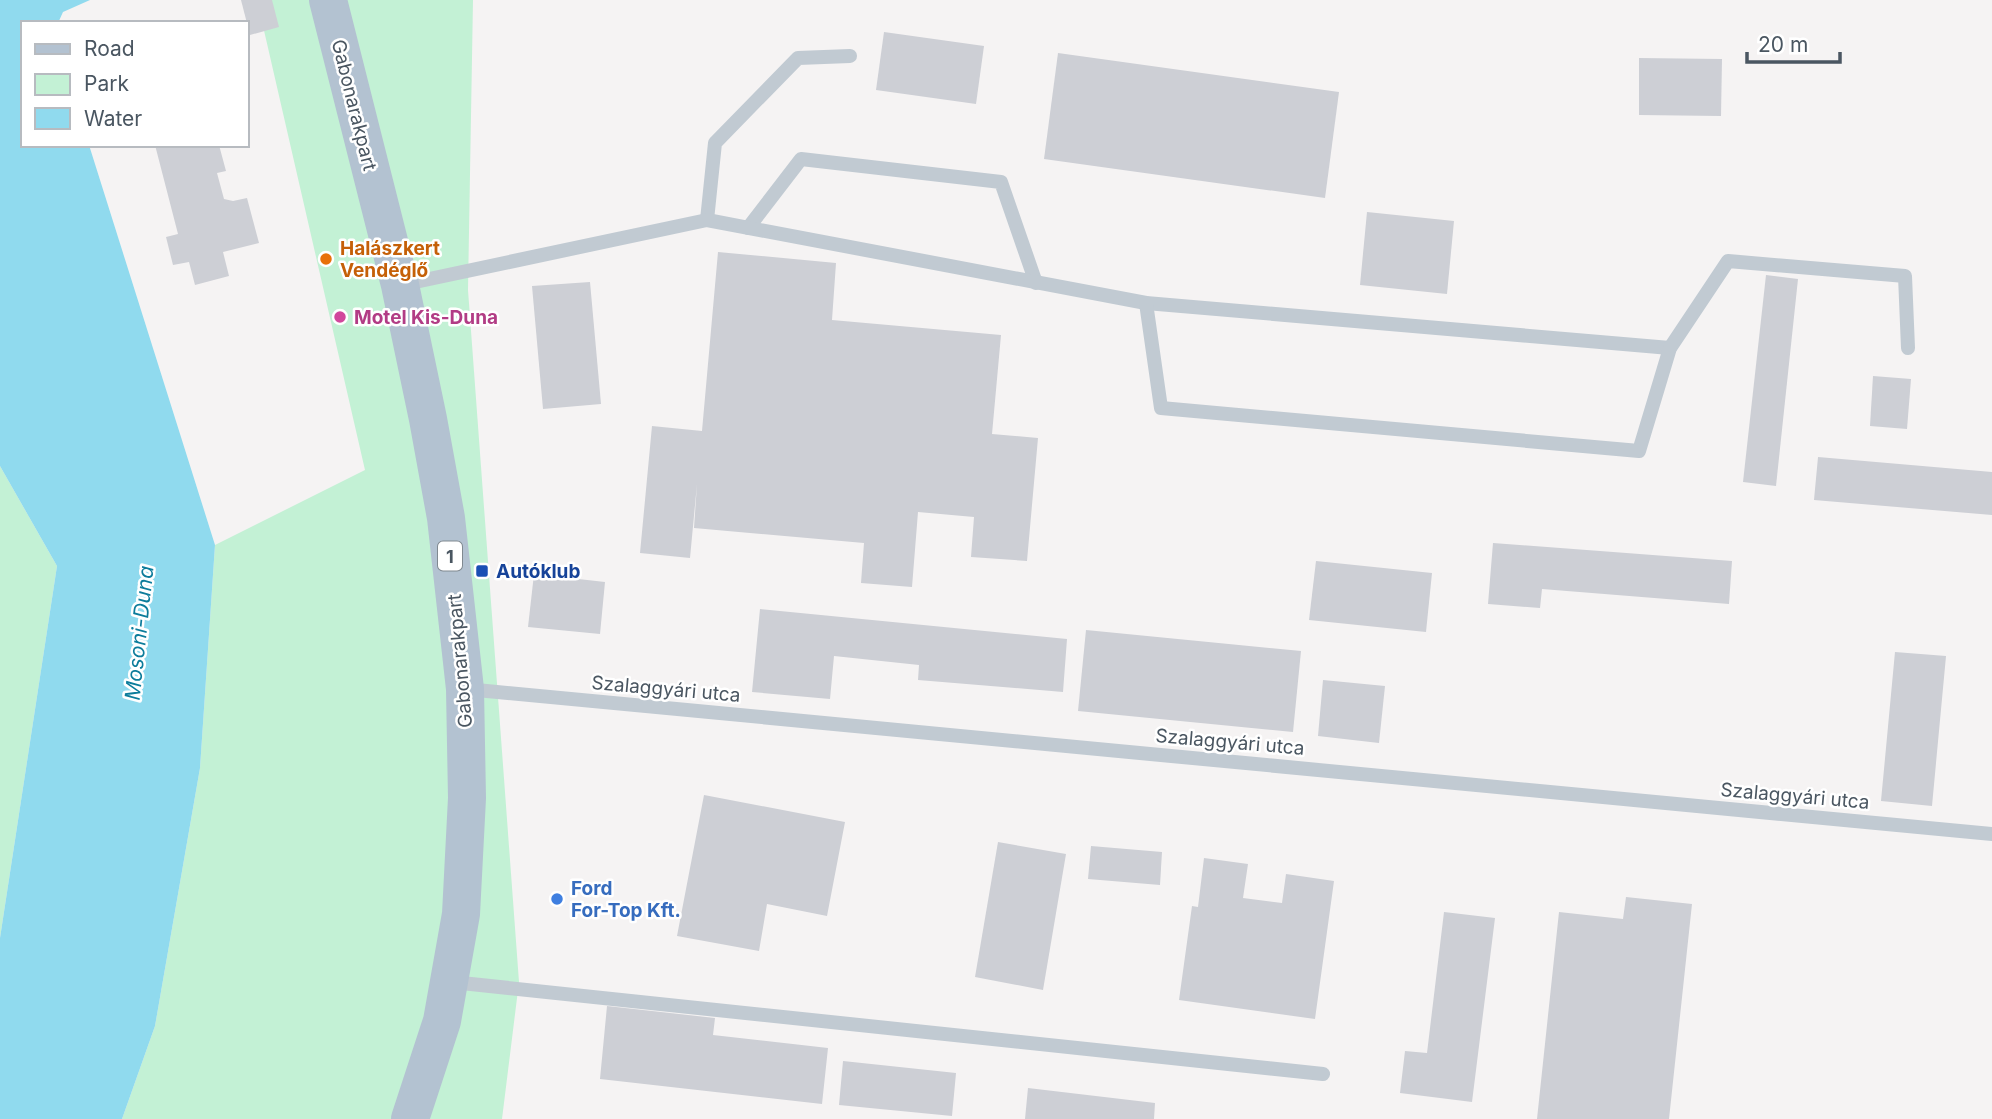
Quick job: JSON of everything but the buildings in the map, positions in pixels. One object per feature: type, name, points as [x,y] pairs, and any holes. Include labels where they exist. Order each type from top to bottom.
[{"type":"main road","name":"Gabonarakpart","points":[[328,0],[400,285],[446,518],[465,689],[467,798],[461,914],[442,1021],[410,1119]]},
{"type":"lane","points":[[707,220],[715,143],[798,58],[850,56]]},
{"type":"lane","points":[[748,228],[801,159],[1001,182],[1036,283]]},
{"type":"lane","points":[[400,285],[707,220],[1146,303],[1670,348]]},
{"type":"lane","points":[[1146,303],[1161,408],[1639,451],[1670,348],[1728,261],[1905,276],[1908,348]]},
{"type":"lane","name":"Szalaggyári utca","points":[[465,689],[1992,834]]},
{"type":"lane","points":[[450,982],[1323,1073]]},
{"type":"green space","points":[[257,0],[473,0],[468,290],[519,982],[502,1119],[122,1119],[155,1026],[200,768],[215,545],[365,470]]},
{"type":"green space","points":[[0,466],[57,566],[0,938]]},
{"type":"water","name":"Mosoni-Duna","points":[[0,0],[90,0],[63,12],[59,21],[21,21],[21,147],[90,147],[215,545],[200,768],[155,1026],[122,1119],[0,1119],[0,938],[57,566],[0,466]]},
{"type":"place","name":"Halászkert Vendéglő","points":[[326,259]]},
{"type":"place","name":"Motel Kis-Duna","points":[[340,317]]},
{"type":"place","name":"Autóklub","points":[[482,571]]},
{"type":"place","name":"Ford For-Top Kft.","points":[[557,899]]}]
